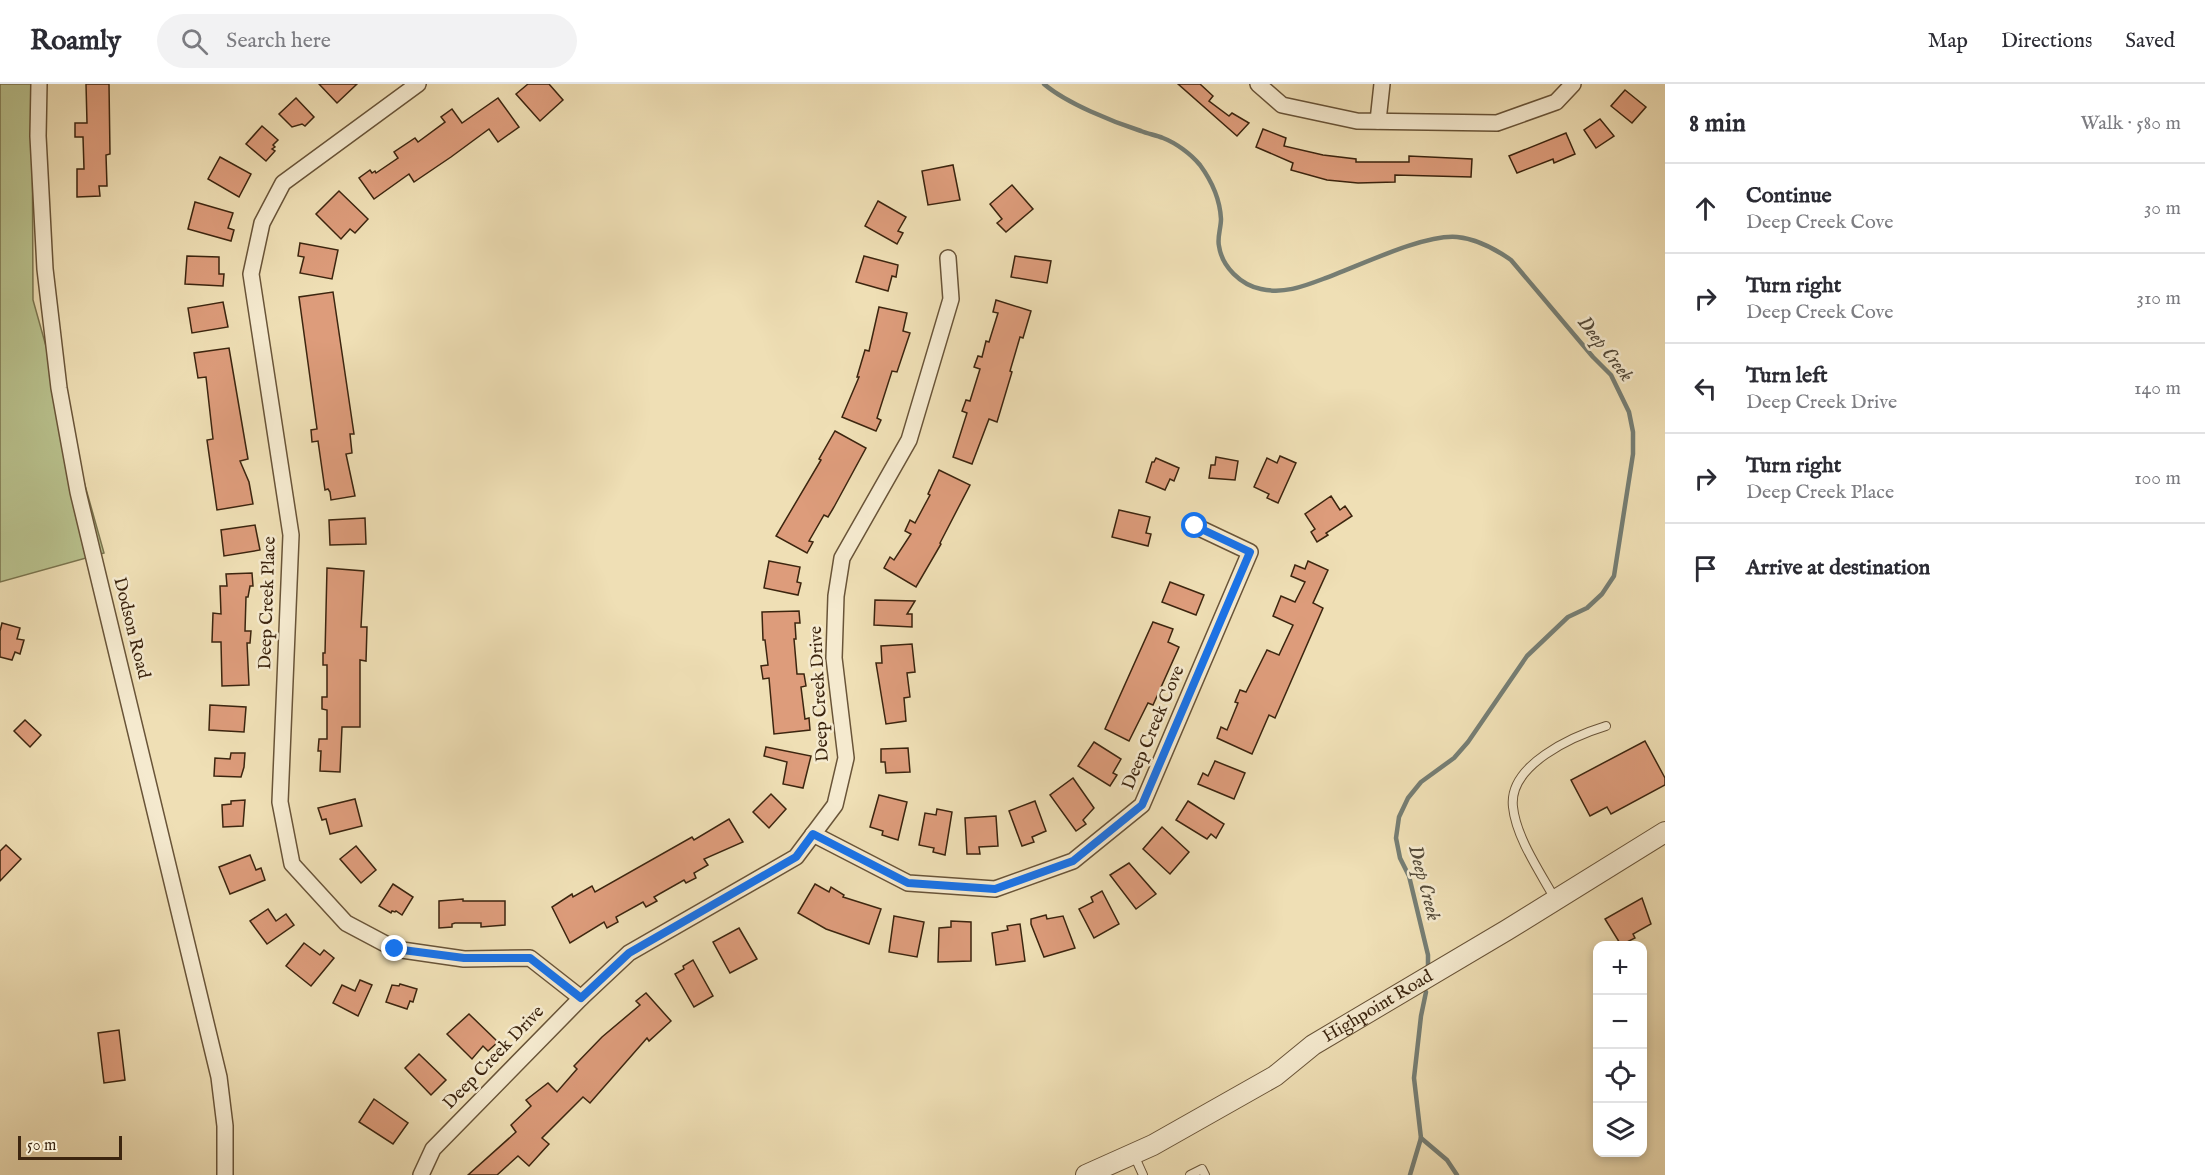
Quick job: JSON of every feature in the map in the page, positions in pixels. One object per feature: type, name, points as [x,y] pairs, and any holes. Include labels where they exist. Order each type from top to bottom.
[{"type":"street","name":"Dodson Road","points":[[39,84],[38,136],[45,269],[59,387],[78,492],[219,1077],[225,1126],[225,1175]]},
{"type":"street","name":"Deep Creek Place","points":[[418,84],[283,183],[262,223],[251,274],[291,536],[280,802],[292,864],[346,923],[395,949],[464,958],[530,958],[581,998]]},
{"type":"street","points":[[1258,84],[1282,105],[1357,121],[1497,123],[1556,102],[1573,84]]},
{"type":"street","points":[[1378,121],[1382,84]]},
{"type":"street","name":"Deep Creek Drive","points":[[421,1175],[433,1149],[581,998],[629,953],[796,857],[835,805],[846,758],[834,658],[836,596],[842,558],[909,440],[951,299],[948,258]]},
{"type":"street","name":"Deep Creek Cove","points":[[813,834],[908,883],[995,889],[1073,861],[1142,805],[1250,552],[1195,526]]},
{"type":"street","name":"Highpoint Road","points":[[1086,1175],[1153,1145],[1275,1076],[1313,1045],[1665,832]]},
{"type":"lane","points":[[1555,900],[1517,826],[1512,806],[1514,790],[1521,775],[1533,764],[1556,748],[1590,731],[1606,726]]},
{"type":"lane","points":[[1133,1154],[1143,1175]]},
{"type":"lane","points":[[1190,1175],[1202,1169],[1205,1175]]},
{"type":"green space","points":[[0,84],[32,84],[33,300],[104,553],[0,582]]},
{"type":"building","points":[[86,84],[109,84],[110,154],[106,155],[107,186],[99,186],[100,196],[77,197],[77,169],[84,169],[83,137],[75,137],[75,123],[87,123]]},
{"type":"building","points":[[319,84],[357,84],[337,103]]},
{"type":"building","points":[[528,84],[549,84],[563,100],[540,121],[516,94]]},
{"type":"building","points":[[1178,84],[1200,84],[1213,96],[1209,101],[1229,116],[1232,113],[1249,123],[1237,136]]},
{"type":"building","points":[[1625,90],[1646,107],[1632,123],[1611,106]]},
{"type":"building","points":[[296,98],[314,117],[305,126],[302,124],[292,127],[279,114]]},
{"type":"building","points":[[498,98],[519,127],[498,142],[489,129],[414,182],[409,174],[374,199],[359,178],[370,170],[376,173],[398,158],[394,152],[415,138],[418,142],[445,122],[441,117],[452,109],[462,123]]},
{"type":"building","points":[[1600,119],[1614,136],[1596,148],[1584,130]]},
{"type":"building","points":[[262,126],[278,140],[273,145],[275,147],[272,149],[275,151],[266,161],[246,144]]},
{"type":"building","points":[[1263,129],[1286,138],[1284,146],[1323,155],[1356,159],[1356,162],[1409,162],[1409,156],[1472,159],[1471,177],[1395,175],[1395,182],[1358,183],[1327,180],[1291,170],[1293,163],[1256,147]]},
{"type":"building","points":[[1566,133],[1575,154],[1554,163],[1553,159],[1517,173],[1509,156]]},
{"type":"building","points":[[220,157],[251,174],[239,197],[208,179]]},
{"type":"building","points":[[953,165],[960,200],[928,205],[922,171]]},
{"type":"building","points":[[1012,185],[1033,209],[1006,232],[997,223],[1002,219],[990,204]]},
{"type":"building","points":[[339,191],[368,219],[355,233],[350,229],[341,239],[316,214]]},
{"type":"building","points":[[878,201],[906,217],[898,231],[903,233],[897,244],[865,226]]},
{"type":"building","points":[[195,202],[233,213],[228,228],[234,230],[231,241],[188,229]]},
{"type":"building","points":[[300,243],[338,250],[332,279],[300,273],[304,257],[298,256]]},
{"type":"building","points":[[187,256],[219,257],[219,274],[224,274],[223,286],[185,284]]},
{"type":"building","points":[[864,256],[898,265],[896,277],[892,276],[888,291],[856,282]]},
{"type":"building","points":[[1015,256],[1051,261],[1047,283],[1011,277]]},
{"type":"building","points":[[333,292],[354,434],[350,434],[352,453],[346,454],[355,496],[331,500],[330,492],[328,489],[325,490],[318,441],[312,442],[311,430],[317,429],[299,297]]},
{"type":"building","points":[[996,300],[1031,311],[1023,338],[1020,337],[997,422],[989,419],[972,464],[953,457],[967,413],[962,411],[966,400],[970,401],[980,369],[974,367],[978,356],[982,357],[986,341],[989,342],[998,313],[993,312]]},
{"type":"building","points":[[223,302],[228,327],[192,333],[188,308]]},
{"type":"building","points":[[879,307],[907,313],[903,331],[910,333],[897,372],[892,371],[877,418],[881,420],[876,431],[842,417],[859,377],[857,377],[865,350],[869,351]]},
{"type":"building","points":[[229,348],[248,459],[240,461],[249,482],[253,504],[217,510],[207,440],[213,439],[206,377],[198,378],[194,353]]},
{"type":"building","points":[[835,431],[866,448],[828,517],[824,515],[809,541],[813,542],[807,553],[776,536],[821,460],[819,459]]},
{"type":"building","points":[[1280,456],[1296,463],[1278,503],[1267,498],[1269,494],[1254,487],[1267,458],[1277,463]]},
{"type":"building","points":[[1216,457],[1238,461],[1235,480],[1209,478],[1211,465],[1215,465]]},
{"type":"building","points":[[1156,458],[1179,468],[1174,481],[1170,479],[1165,490],[1146,482],[1152,462]]},
{"type":"building","points":[[939,470],[970,485],[941,544],[916,587],[884,568],[890,557],[894,560],[911,534],[905,531],[910,520],[915,523],[930,495],[928,494]]},
{"type":"building","points":[[1331,496],[1340,510],[1345,506],[1352,516],[1326,533],[1328,535],[1317,542],[1311,532],[1315,529],[1305,514]]},
{"type":"building","points":[[1119,510],[1150,517],[1146,533],[1151,534],[1148,546],[1112,537]]},
{"type":"building","points":[[365,518],[366,544],[330,545],[329,520]]},
{"type":"building","points":[[255,525],[260,550],[224,556],[221,530]]},
{"type":"building","points":[[769,561],[800,567],[797,582],[801,583],[798,595],[764,588]]},
{"type":"building","points":[[1308,561],[1328,570],[1313,603],[1323,608],[1275,718],[1269,715],[1252,754],[1217,738],[1221,727],[1227,730],[1238,703],[1235,702],[1240,690],[1246,692],[1267,650],[1279,655],[1293,625],[1273,616],[1281,596],[1295,602],[1305,582],[1291,576],[1295,565],[1305,569]]},
{"type":"building","points":[[327,568],[364,571],[361,627],[367,627],[366,661],[360,660],[360,727],[342,727],[340,772],[320,771],[321,751],[318,751],[319,739],[327,739],[327,710],[322,709],[322,697],[327,697],[327,665],[323,665],[323,653],[325,653]]},
{"type":"building","points":[[252,573],[253,586],[250,586],[248,597],[246,597],[245,631],[251,631],[250,643],[247,643],[249,685],[222,686],[221,642],[212,642],[213,613],[221,614],[220,586],[227,586],[226,574]]},
{"type":"building","points":[[1170,582],[1204,595],[1196,615],[1162,602]]},
{"type":"building","points":[[875,600],[915,601],[907,614],[912,614],[912,627],[874,625]]},
{"type":"building","points":[[799,611],[800,623],[795,623],[796,639],[794,639],[797,674],[804,674],[806,686],[801,687],[805,719],[809,718],[810,730],[774,734],[769,678],[763,679],[761,666],[768,665],[765,640],[763,640],[762,612]]},
{"type":"building","points":[[1153,622],[1173,629],[1168,642],[1179,647],[1153,705],[1148,703],[1129,741],[1105,729]]},
{"type":"building","points":[[2,623],[20,628],[17,639],[24,640],[20,654],[15,652],[12,660],[0,657]]},
{"type":"building","points":[[912,644],[915,672],[907,673],[910,697],[904,698],[906,721],[886,724],[876,663],[882,663],[881,646]]},
{"type":"building","points":[[210,705],[246,707],[244,732],[209,730]]},
{"type":"building","points":[[25,720],[41,735],[30,747],[14,731]]},
{"type":"building","points":[[1645,741],[1665,778],[1665,785],[1611,814],[1607,807],[1590,816],[1571,780]]},
{"type":"building","points":[[1094,742],[1121,759],[1113,773],[1117,775],[1110,786],[1078,766]]},
{"type":"building","points":[[766,747],[811,756],[803,788],[783,784],[787,762],[764,756]]},
{"type":"building","points":[[908,748],[910,772],[886,773],[885,762],[881,762],[881,749]]},
{"type":"building","points":[[231,753],[245,753],[241,777],[214,776],[215,758],[230,759]]},
{"type":"building","points":[[1215,761],[1245,773],[1234,799],[1198,784],[1203,773],[1208,776]]},
{"type":"building","points":[[1073,778],[1094,808],[1083,820],[1086,824],[1076,831],[1050,795]]},
{"type":"building","points":[[771,794],[786,809],[769,828],[753,812]]},
{"type":"building","points":[[879,795],[907,802],[898,840],[882,835],[883,831],[870,827]]},
{"type":"building","points":[[355,799],[362,826],[330,834],[326,819],[322,820],[318,808]]},
{"type":"building","points":[[245,800],[243,826],[223,827],[222,805],[231,804],[231,801]]},
{"type":"building","points":[[1035,801],[1046,831],[1032,837],[1034,842],[1022,846],[1009,811]]},
{"type":"building","points":[[1188,801],[1224,824],[1216,838],[1211,834],[1207,839],[1176,820]]},
{"type":"building","points":[[937,809],[952,812],[945,855],[933,852],[934,848],[919,845],[925,813],[936,815]]},
{"type":"building","points":[[996,816],[998,846],[979,847],[980,854],[967,854],[965,818]]},
{"type":"building","points":[[729,819],[743,842],[704,859],[708,865],[694,873],[696,878],[686,883],[684,880],[654,897],[657,901],[646,907],[643,902],[616,917],[618,922],[607,928],[604,922],[570,943],[552,907],[572,894],[573,897],[592,886],[595,892],[692,837],[694,840]]},
{"type":"building","points":[[1162,827],[1189,852],[1170,874],[1143,849]]},
{"type":"building","points":[[6,845],[21,859],[0,881],[0,851]]},
{"type":"building","points":[[356,846],[376,870],[361,883],[340,859]]},
{"type":"building","points":[[250,855],[256,870],[261,868],[265,880],[230,894],[219,867]]},
{"type":"building","points":[[1129,863],[1156,894],[1136,909],[1110,875]]},
{"type":"building","points":[[393,884],[413,897],[402,915],[396,911],[391,913],[379,906]]},
{"type":"building","points":[[815,884],[829,892],[831,887],[844,895],[843,897],[881,909],[869,944],[826,929],[798,913]]},
{"type":"building","points":[[1102,891],[1119,924],[1094,938],[1079,909],[1093,902],[1091,897]]},
{"type":"building","points":[[1642,898],[1651,924],[1633,934],[1635,938],[1629,941],[1619,941],[1605,919]]},
{"type":"building","points":[[463,899],[463,901],[505,901],[505,925],[481,927],[481,923],[455,923],[452,927],[439,928],[439,901]]},
{"type":"building","points":[[268,909],[276,921],[286,914],[294,925],[267,944],[250,921]]},
{"type":"building","points":[[1046,915],[1047,919],[1063,916],[1075,948],[1044,957],[1031,919]]},
{"type":"building","points":[[894,916],[924,922],[917,957],[889,952]]},
{"type":"building","points":[[951,921],[971,922],[971,961],[938,962],[939,928],[951,927]]},
{"type":"building","points":[[1020,924],[1025,961],[996,965],[992,933],[1008,930],[1007,926]]},
{"type":"building","points":[[739,928],[757,959],[730,973],[713,942]]},
{"type":"building","points":[[304,943],[320,955],[324,950],[334,958],[311,986],[286,966]]},
{"type":"building","points":[[693,960],[713,996],[694,1007],[675,974]]},
{"type":"building","points":[[360,980],[372,985],[358,1016],[333,1003],[342,985],[355,991]]},
{"type":"building","points":[[400,984],[417,989],[413,1002],[410,1001],[407,1009],[386,1002],[392,985],[399,986]]},
{"type":"building","points":[[646,993],[671,1021],[649,1041],[647,1038],[590,1103],[583,1097],[542,1138],[549,1144],[529,1166],[518,1156],[497,1175],[468,1175],[516,1132],[511,1125],[531,1106],[526,1100],[548,1083],[557,1092],[577,1069],[574,1066],[602,1037],[640,1005],[636,1001]]},
{"type":"building","points":[[469,1014],[498,1042],[488,1051],[483,1046],[472,1059],[447,1034]]},
{"type":"building","points":[[119,1030],[125,1080],[104,1083],[98,1033]]},
{"type":"building","points":[[419,1054],[446,1080],[431,1095],[405,1068]]},
{"type":"building","points":[[374,1099],[408,1123],[393,1144],[359,1122]]},
{"type":"waterway","name":"Deep Creek","points":[[1044,84],[1064,98],[1090,111],[1117,123],[1168,140],[1192,157],[1204,171],[1217,198],[1221,219],[1219,243],[1224,261],[1234,274],[1246,284],[1254,287],[1277,291],[1300,287],[1390,252],[1443,237],[1464,238],[1492,248],[1511,260],[1611,375],[1629,412],[1633,432],[1633,454],[1614,576],[1602,594],[1587,608],[1568,617],[1527,656],[1468,742],[1454,758],[1421,782],[1408,798],[1399,817],[1396,838],[1400,858],[1409,876],[1428,955],[1428,969]]},
{"type":"waterway","name":"Deep Creek","points":[[1410,1175],[1421,1138],[1414,1078],[1426,992]]},
{"type":"waterway","points":[[1421,1138],[1447,1160],[1457,1175]]},
{"type":"route","points":[[395,949],[464,958],[530,958],[581,998],[629,953],[796,857],[813,834],[908,883],[995,889],[1073,861],[1142,805],[1250,552],[1195,526]]}]
